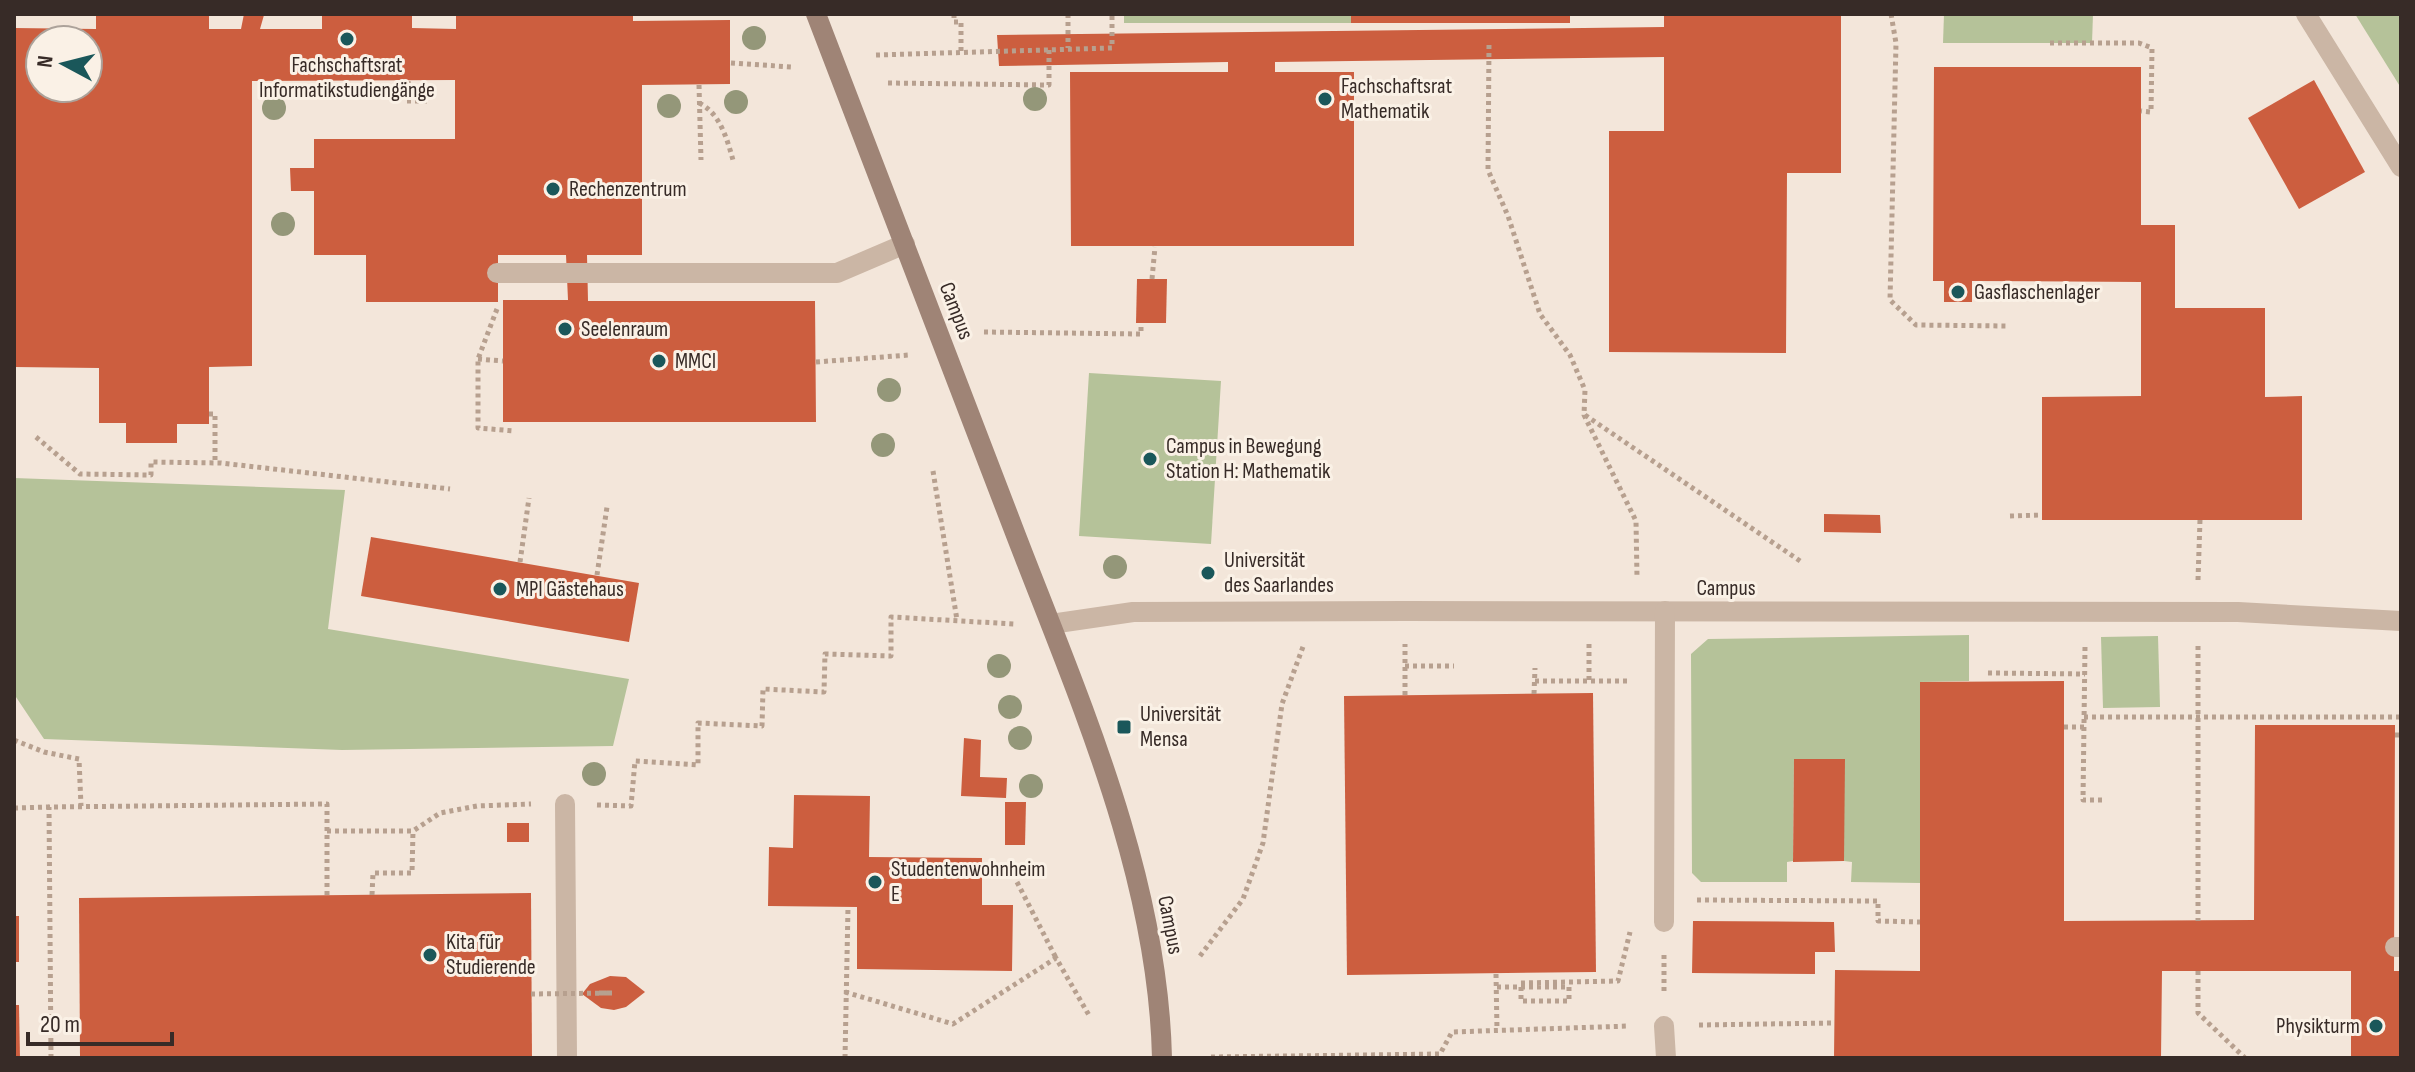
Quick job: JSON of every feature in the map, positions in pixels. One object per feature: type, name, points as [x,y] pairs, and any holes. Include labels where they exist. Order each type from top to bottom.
[{"type":"street","name":"Campus","points":[[816,14],[1090,730],[1147,922],[1161,1008],[1162,1058]]},
{"type":"lane","points":[[2306,14],[2401,167]]},
{"type":"lane","points":[[504,273],[837,273],[905,244]]},
{"type":"lane","name":"Campus","points":[[1051,624],[1133,612],[1307,611],[2198,612],[2401,621]]},
{"type":"lane","points":[[1664,922],[1665,611]]},
{"type":"lane","points":[[565,804],[567,1058]]},
{"type":"lane","points":[[1664,1026],[1666,1058]]},
{"type":"path","points":[[954,14],[954,22],[961,22],[961,53]]},
{"type":"path","points":[[1068,14],[1068,48]]},
{"type":"path","points":[[876,55],[1112,48],[1112,14]]},
{"type":"path","points":[[1891,14],[1896,43],[1890,300],[1916,325],[2009,326]]},
{"type":"path","points":[[2050,43],[2139,43],[2152,48],[2151,112],[2141,111]]},
{"type":"path","points":[[1489,45],[1488,170],[1508,216],[1540,314],[1570,355],[1585,390],[1584,415],[1636,521],[1637,612]]},
{"type":"path","points":[[888,83],[1049,85],[1049,48]]},
{"type":"path","points":[[731,63],[792,67]]},
{"type":"path","points":[[407,101],[428,101],[427,91],[409,92],[408,80]]},
{"type":"path","points":[[699,85],[701,160]]},
{"type":"path","points":[[699,103],[710,108],[727,137],[733,160]]},
{"type":"path","points":[[1152,279],[1155,247]]},
{"type":"path","points":[[504,273],[478,359],[478,428],[515,431]]},
{"type":"path","points":[[984,332],[1141,334],[1141,323]]},
{"type":"path","points":[[816,362],[909,355]]},
{"type":"path","points":[[478,359],[503,361]]},
{"type":"path","points":[[209,414],[215,414],[215,463]]},
{"type":"path","points":[[1584,415],[1803,563]]},
{"type":"path","points":[[36,437],[80,474],[151,475],[151,462],[215,463],[450,489]]},
{"type":"path","points":[[933,471],[957,620]]},
{"type":"path","points":[[520,562],[529,498]]},
{"type":"path","points":[[597,575],[607,507]]},
{"type":"path","points":[[2010,516],[2042,515]]},
{"type":"path","points":[[2198,921],[2200,520]]},
{"type":"path","points":[[1200,956],[1243,899],[1263,843],[1282,704],[1305,642],[1307,611]]},
{"type":"path","points":[[1405,611],[1405,695]]},
{"type":"path","points":[[2085,612],[2083,800],[2102,800]]},
{"type":"path","points":[[615,805],[631,806],[635,761],[698,765],[698,723],[762,726],[763,689],[824,692],[825,654],[891,656],[891,617],[995,623]]},
{"type":"path","points":[[1575,645],[1589,644],[1589,681]]},
{"type":"path","points":[[1405,666],[1454,666]]},
{"type":"path","points":[[1534,694],[1535,668]]},
{"type":"path","points":[[1988,673],[2085,674]]},
{"type":"path","points":[[1535,681],[1664,681]]},
{"type":"path","points":[[2084,717],[2401,717]]},
{"type":"path","points":[[2064,727],[2084,727]]},
{"type":"path","points":[[14,740],[44,752],[79,759],[81,806]]},
{"type":"path","points":[[14,808],[327,804],[327,895]]},
{"type":"path","points":[[327,831],[413,831],[440,813],[477,806],[565,804]]},
{"type":"path","points":[[49,807],[51,1058]]},
{"type":"path","points":[[372,895],[373,873],[412,873],[413,831]]},
{"type":"path","points":[[1017,882],[1090,1017]]},
{"type":"path","points":[[1497,987],[1508,988],[1519,988],[1531,988],[1569,987],[1569,1001],[1521,1001],[1521,992],[1521,983],[1618,981],[1634,912],[1664,900],[1878,901],[1878,921],[1920,922]]},
{"type":"path","points":[[845,1058],[848,907]]},
{"type":"path","points":[[1664,922],[1664,1001]]},
{"type":"path","points":[[845,992],[953,1024],[1056,958]]},
{"type":"path","points":[[2198,971],[2198,1013],[2245,1058]]},
{"type":"path","points":[[1496,974],[1497,1030]]},
{"type":"path","points":[[531,994],[612,993]]},
{"type":"path","points":[[1211,1057],[1440,1054],[1452,1032],[1834,1023]]},
{"type":"green space","points":[[1124,14],[1351,14],[1351,23],[1124,23]]},
{"type":"green space","points":[[1944,14],[2093,14],[2092,43],[1943,43]]},
{"type":"green space","points":[[2355,14],[2401,14],[2401,88]]},
{"type":"green space","name":"Campus in Bewegung Station H: Mathematik","points":[[1089,373],[1221,381],[1211,544],[1079,536]]},
{"type":"green space","points":[[14,478],[345,490],[328,629],[629,679],[613,746],[342,750],[44,739],[14,694]]},
{"type":"green space","points":[[1969,635],[1969,681],[1920,682],[1920,883],[1851,882],[1852,862],[1844,861],[1844,759],[1794,759],[1793,861],[1787,862],[1787,882],[1701,882],[1692,873],[1691,654],[1708,639]]},
{"type":"green space","points":[[2158,636],[2160,707],[2103,708],[2101,637]]},
{"type":"building","points":[[96,14],[209,14],[209,29],[241,29],[244,14],[264,15],[260,29],[322,29],[322,14],[412,14],[412,28],[456,29],[456,14],[633,14],[633,21],[730,20],[730,84],[642,85],[642,255],[587,255],[588,301],[815,301],[816,422],[503,422],[503,300],[568,300],[566,255],[498,255],[498,302],[366,302],[366,255],[314,255],[314,191],[291,191],[290,168],[314,168],[314,139],[455,139],[455,80],[252,81],[252,366],[209,367],[209,424],[177,424],[177,443],[126,443],[126,423],[99,423],[99,368],[14,367],[14,28],[24,28],[24,104],[104,104],[104,24],[96,24]]},
{"type":"building","points":[[1351,14],[1570,14],[1570,23],[1351,23]]},
{"type":"building","points":[[1664,14],[1841,14],[1841,173],[1787,173],[1786,353],[1609,352],[1609,131],[1664,131],[1664,57],[1275,62],[1275,72],[1354,72],[1354,246],[1071,246],[1070,72],[1228,72],[1228,62],[999,66],[997,35],[1664,27]]},
{"type":"building","points":[[1934,67],[2141,67],[2141,225],[2175,225],[2175,308],[2265,308],[2265,397],[2302,396],[2302,520],[2042,520],[2042,397],[2141,396],[2141,282],[1972,281],[1972,302],[1944,302],[1944,281],[1933,281]]},
{"type":"building","points":[[2314,80],[2365,172],[2299,209],[2248,118]]},
{"type":"building","points":[[1137,279],[1167,279],[1166,323],[1136,323]]},
{"type":"building","points":[[1824,514],[1880,515],[1881,533],[1824,532]]},
{"type":"building","name":"MPI Gästehaus","points":[[371,537],[639,583],[629,642],[361,596]]},
{"type":"building","points":[[2064,681],[2064,921],[2254,920],[2255,725],[2395,725],[2394,971],[2401,971],[2401,1058],[2351,1058],[2351,971],[2162,971],[2161,1058],[1834,1058],[1835,970],[1920,971],[1920,682]]},
{"type":"building","points":[[1593,693],[1596,972],[1347,975],[1344,696]]},
{"type":"building","points":[[964,738],[981,740],[980,777],[1007,778],[1006,798],[961,796]]},
{"type":"building","points":[[1794,759],[1845,759],[1844,861],[1793,862]]},
{"type":"building","name":"Studentenwohnheim E","points":[[794,795],[870,796],[869,857],[982,858],[982,905],[1013,905],[1012,971],[857,969],[857,907],[768,906],[769,847],[793,848]]},
{"type":"building","points":[[1005,802],[1026,802],[1025,845],[1005,845]]},
{"type":"building","points":[[507,823],[529,823],[529,842],[507,842]]},
{"type":"building","points":[[531,893],[532,1058],[80,1058],[79,898]]},
{"type":"building","points":[[14,916],[19,916],[19,962],[14,962]]},
{"type":"building","points":[[1693,921],[1834,922],[1835,952],[1815,952],[1815,974],[1692,973]]},
{"type":"building","points":[[610,976],[626,977],[645,992],[626,1007],[614,1010],[601,1008],[582,994],[590,984]]},
{"type":"building","points":[[14,1005],[19,1005],[20,1058],[14,1058]]},
{"type":"place","name":"Fachschaftsrat Informatikstudiengänge","points":[[347,39]]},
{"type":"place","name":"Fachschaftsrat Mathematik","points":[[1325,99]]},
{"type":"place","name":"Rechenzentrum","points":[[553,189]]},
{"type":"place","name":"Gasflaschenlager","points":[[1958,292]]},
{"type":"place","name":"Seelenraum","points":[[565,329]]},
{"type":"place","name":"MMCI","points":[[659,361]]},
{"type":"place","name":"Campus in Bewegung Station H: Mathematik","points":[[1150,459]]},
{"type":"place","name":"Universität des Saarlandes","points":[[1208,573]]},
{"type":"place","name":"MPI Gästehaus","points":[[500,589]]},
{"type":"place","name":"Universität Mensa","points":[[1124,727]]},
{"type":"place","name":"Studentenwohnheim E","points":[[875,882]]},
{"type":"place","name":"Kita für Studierende","points":[[430,955]]},
{"type":"place","name":"Physikturm","points":[[2376,1026]]}]
